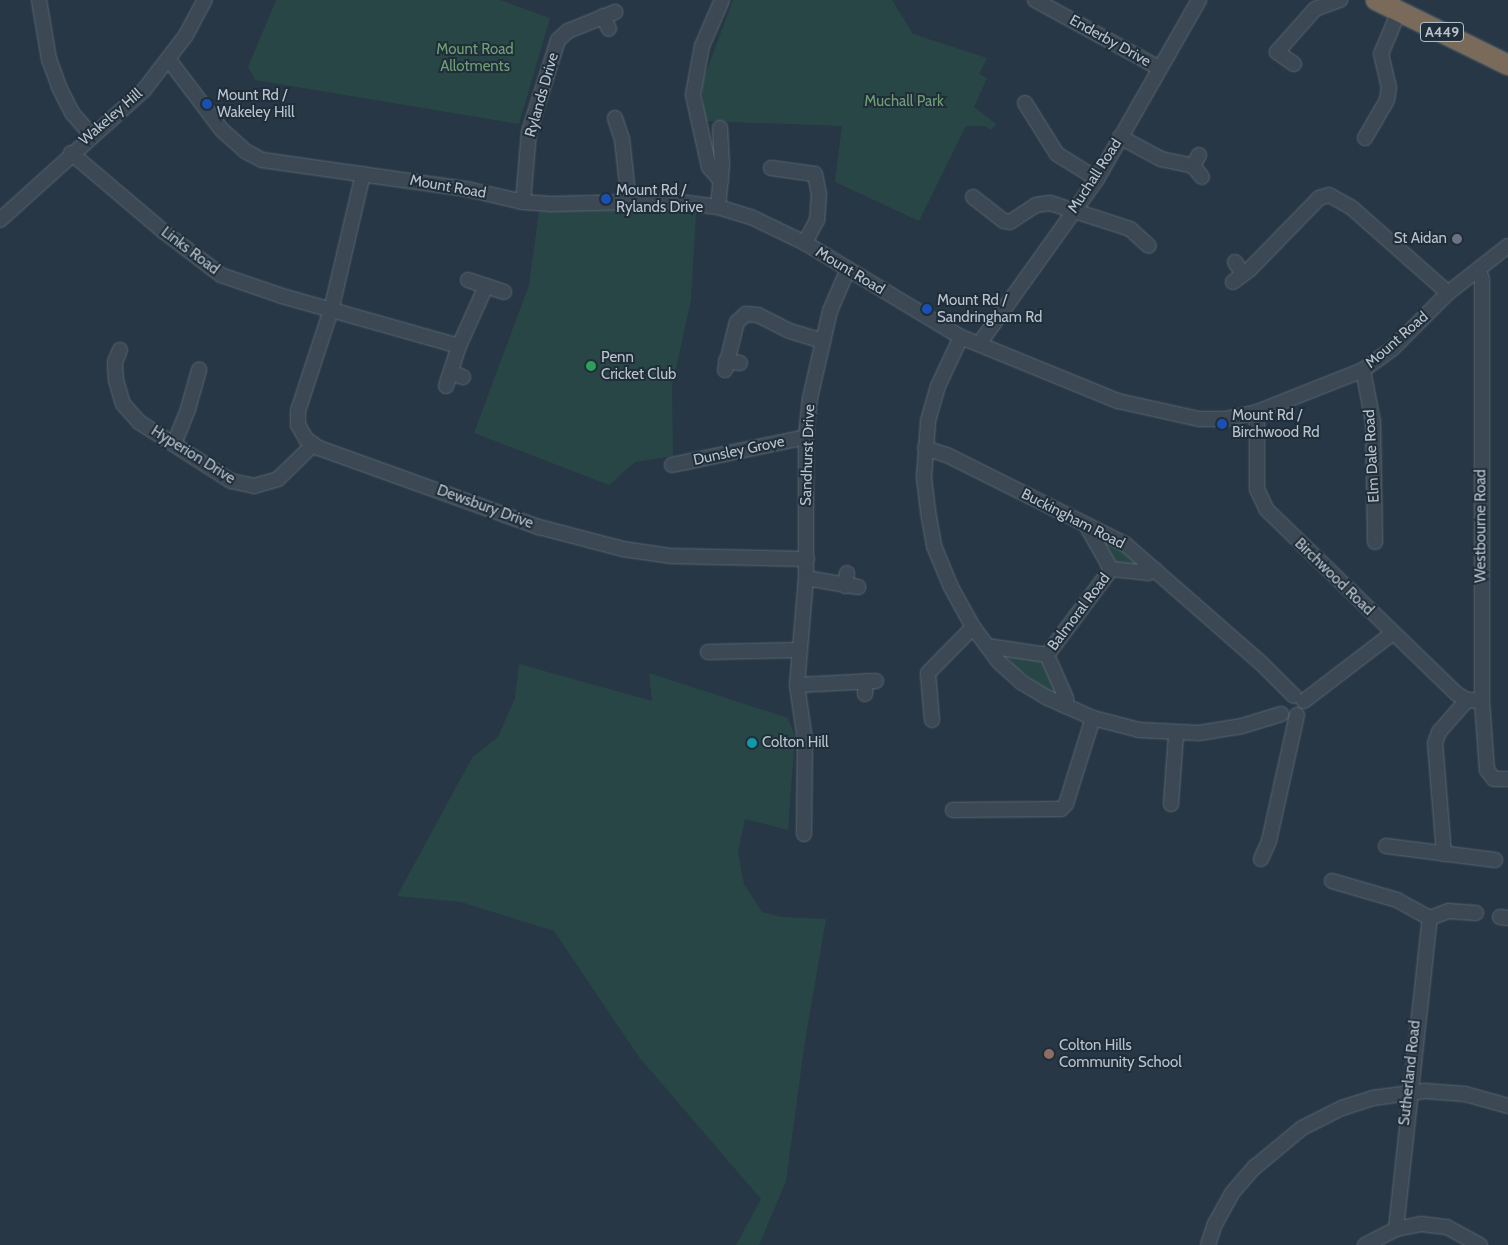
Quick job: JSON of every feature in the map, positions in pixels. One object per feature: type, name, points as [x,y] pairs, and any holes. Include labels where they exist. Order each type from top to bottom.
[{"type":"highway","name":"A449","points":[[1376,0],[1508,65]]},
{"type":"street","points":[[39,0],[49,59],[59,87],[73,114],[91,135]]},
{"type":"street","name":"Wakeley Hill","points":[[0,220],[71,153],[144,90],[169,60],[205,0]]},
{"type":"street","points":[[721,182],[710,167],[694,113],[694,78],[702,46],[722,0]]},
{"type":"street","name":"Enderby Drive","points":[[1035,0],[1159,68]]},
{"type":"street","name":"Muchall Road","points":[[979,344],[1097,179],[1198,0]]},
{"type":"street","points":[[1294,64],[1277,52],[1315,9],[1340,0]]},
{"type":"street","points":[[1365,138],[1387,100],[1389,88],[1381,54],[1399,11]]},
{"type":"street","name":"Rylands Drive","points":[[523,202],[529,132],[558,40],[568,31],[609,19]]},
{"type":"street","name":"Mount Road","points":[[169,60],[222,130],[246,151],[283,165],[467,188],[523,202],[674,201],[718,207],[751,217],[804,243],[961,337],[1118,401],[1159,412],[1212,420],[1257,412],[1363,370],[1392,348],[1448,293],[1508,246]]},
{"type":"street","points":[[1025,103],[1057,154],[1097,179]]},
{"type":"street","points":[[615,118],[622,139],[629,202]]},
{"type":"street","points":[[718,207],[722,151],[720,128]]},
{"type":"street","points":[[1120,137],[1161,159],[1196,160],[1202,178]]},
{"type":"street","points":[[705,152],[722,151]]},
{"type":"street","name":"Links Road","points":[[71,153],[163,231],[221,275],[331,310],[459,346]]},
{"type":"street","points":[[771,168],[815,174],[819,194],[817,220],[804,243]]},
{"type":"street","points":[[313,445],[301,433],[297,419],[331,310],[363,174]]},
{"type":"street","points":[[1235,262],[1238,278],[1319,198],[1329,195],[1352,208],[1448,293]]},
{"type":"street","points":[[973,197],[1004,221],[1010,222],[1036,205],[1050,203],[1130,229],[1150,246]]},
{"type":"street","name":"Sandhurst Drive","points":[[804,834],[805,740],[797,685],[807,559],[806,437],[810,398],[822,341],[835,296],[848,269]]},
{"type":"street","name":"Westbourne Road","points":[[1479,270],[1482,280],[1482,701],[1487,770],[1501,779]]},
{"type":"street","points":[[468,280],[504,292]]},
{"type":"street","points":[[446,386],[457,374],[459,346],[486,286]]},
{"type":"street","points":[[740,364],[726,365],[737,322],[746,314],[758,315],[790,331],[822,341]]},
{"type":"street","points":[[961,337],[938,386],[925,448],[924,478],[934,546],[951,587],[986,646],[1021,682],[1065,706],[1093,718],[1139,730],[1176,734],[1242,726],[1281,714]]},
{"type":"street","name":"Hyperion Drive","points":[[120,350],[115,362],[116,380],[123,404],[139,422],[231,481],[254,486],[287,473],[313,445]]},
{"type":"street","points":[[174,444],[188,409],[198,370]]},
{"type":"street","name":"Elm Dale Road","points":[[1363,370],[1373,422],[1375,542]]},
{"type":"street","name":"Birchwood Road","points":[[1257,412],[1257,489],[1267,510],[1393,634],[1467,700]]},
{"type":"street","name":"Dunsley Grove","points":[[672,465],[806,437]]},
{"type":"street","name":"Dewsbury Drive","points":[[313,445],[539,526],[623,549],[671,556],[807,559]]},
{"type":"street","name":"Buckingham Road","points":[[925,448],[947,455],[1125,544],[1299,698]]},
{"type":"street","name":"Balmoral Road","points":[[1086,525],[1112,569]]},
{"type":"street","name":"Balmoral Road","points":[[1112,569],[1148,573],[1156,570]]},
{"type":"street","name":"Balmoral Road","points":[[1047,655],[1112,569]]},
{"type":"street","points":[[806,578],[850,582]]},
{"type":"street","points":[[931,721],[928,673],[973,627]]},
{"type":"street","points":[[1281,714],[1283,704],[1299,698],[1393,634]]},
{"type":"street","name":"Balmoral Road","points":[[986,646],[1047,655]]},
{"type":"street","points":[[708,652],[799,650]]},
{"type":"street","name":"Balmoral Road","points":[[1047,655],[1066,698],[1065,706]]},
{"type":"street","points":[[797,685],[869,685]]},
{"type":"street","points":[[1281,714],[1287,718],[1298,715],[1303,711],[1299,698]]},
{"type":"street","points":[[1444,854],[1435,742],[1439,732],[1467,700],[1482,701]]},
{"type":"street","points":[[1261,859],[1270,841],[1298,715]]},
{"type":"street","points":[[952,810],[1062,809],[1066,804],[1093,718]]},
{"type":"street","points":[[1171,804],[1176,734]]},
{"type":"street","points":[[1386,846],[1494,860]]},
{"type":"street","points":[[1332,881],[1397,900],[1430,918],[1448,911],[1476,913]]},
{"type":"street","name":"Sutherland Road","points":[[1396,1229],[1409,1092],[1430,918]]},
{"type":"street","points":[[1208,1245],[1215,1224],[1232,1194],[1284,1141],[1342,1108],[1372,1098],[1409,1092],[1453,1093],[1508,1106]]},
{"type":"street","points":[[1365,1245],[1396,1229],[1421,1224],[1447,1227],[1480,1245]]},
{"type":"green space","name":"Mount Road Allotments","points":[[276,0],[500,0],[550,18],[519,124],[255,80],[248,67]]},
{"type":"green space","name":"Muchall Park","points":[[733,0],[892,0],[913,34],[987,58],[979,74],[987,78],[974,107],[996,124],[991,130],[985,126],[966,126],[919,221],[835,182],[842,126],[704,121],[702,83]]},
{"type":"green space","points":[[627,207],[696,212],[691,300],[672,386],[673,456],[635,462],[609,485],[474,433],[529,285],[539,212]]},
{"type":"green space","points":[[1103,542],[1117,544],[1143,567],[1116,564]]},
{"type":"green space","points":[[1007,656],[1031,656],[1046,663],[1060,694],[1055,695],[1041,686],[1014,666]]},
{"type":"green space","points":[[519,664],[652,701],[649,673],[788,718],[795,736],[788,830],[745,819],[738,852],[744,884],[762,912],[782,917],[826,919],[805,1041],[786,1181],[759,1245],[736,1245],[761,1199],[639,1057],[554,931],[461,902],[397,896],[472,758],[498,737],[515,698]]},
{"type":"place","name":"Mount Rd / Wakeley Hill","points":[[207,104]]},
{"type":"place","name":"Mount Rd / Rylands Drive","points":[[606,199]]},
{"type":"place","name":"St Aidan","points":[[1457,239]]},
{"type":"place","name":"Mount Rd / Sandringham Rd","points":[[927,309]]},
{"type":"place","name":"Penn Cricket Club","points":[[591,366]]},
{"type":"place","name":"Mount Rd / Birchwood Rd","points":[[1222,424]]},
{"type":"place","name":"Colton Hill","points":[[752,743]]},
{"type":"place","name":"Colton Hills Community School","points":[[1049,1054]]}]
